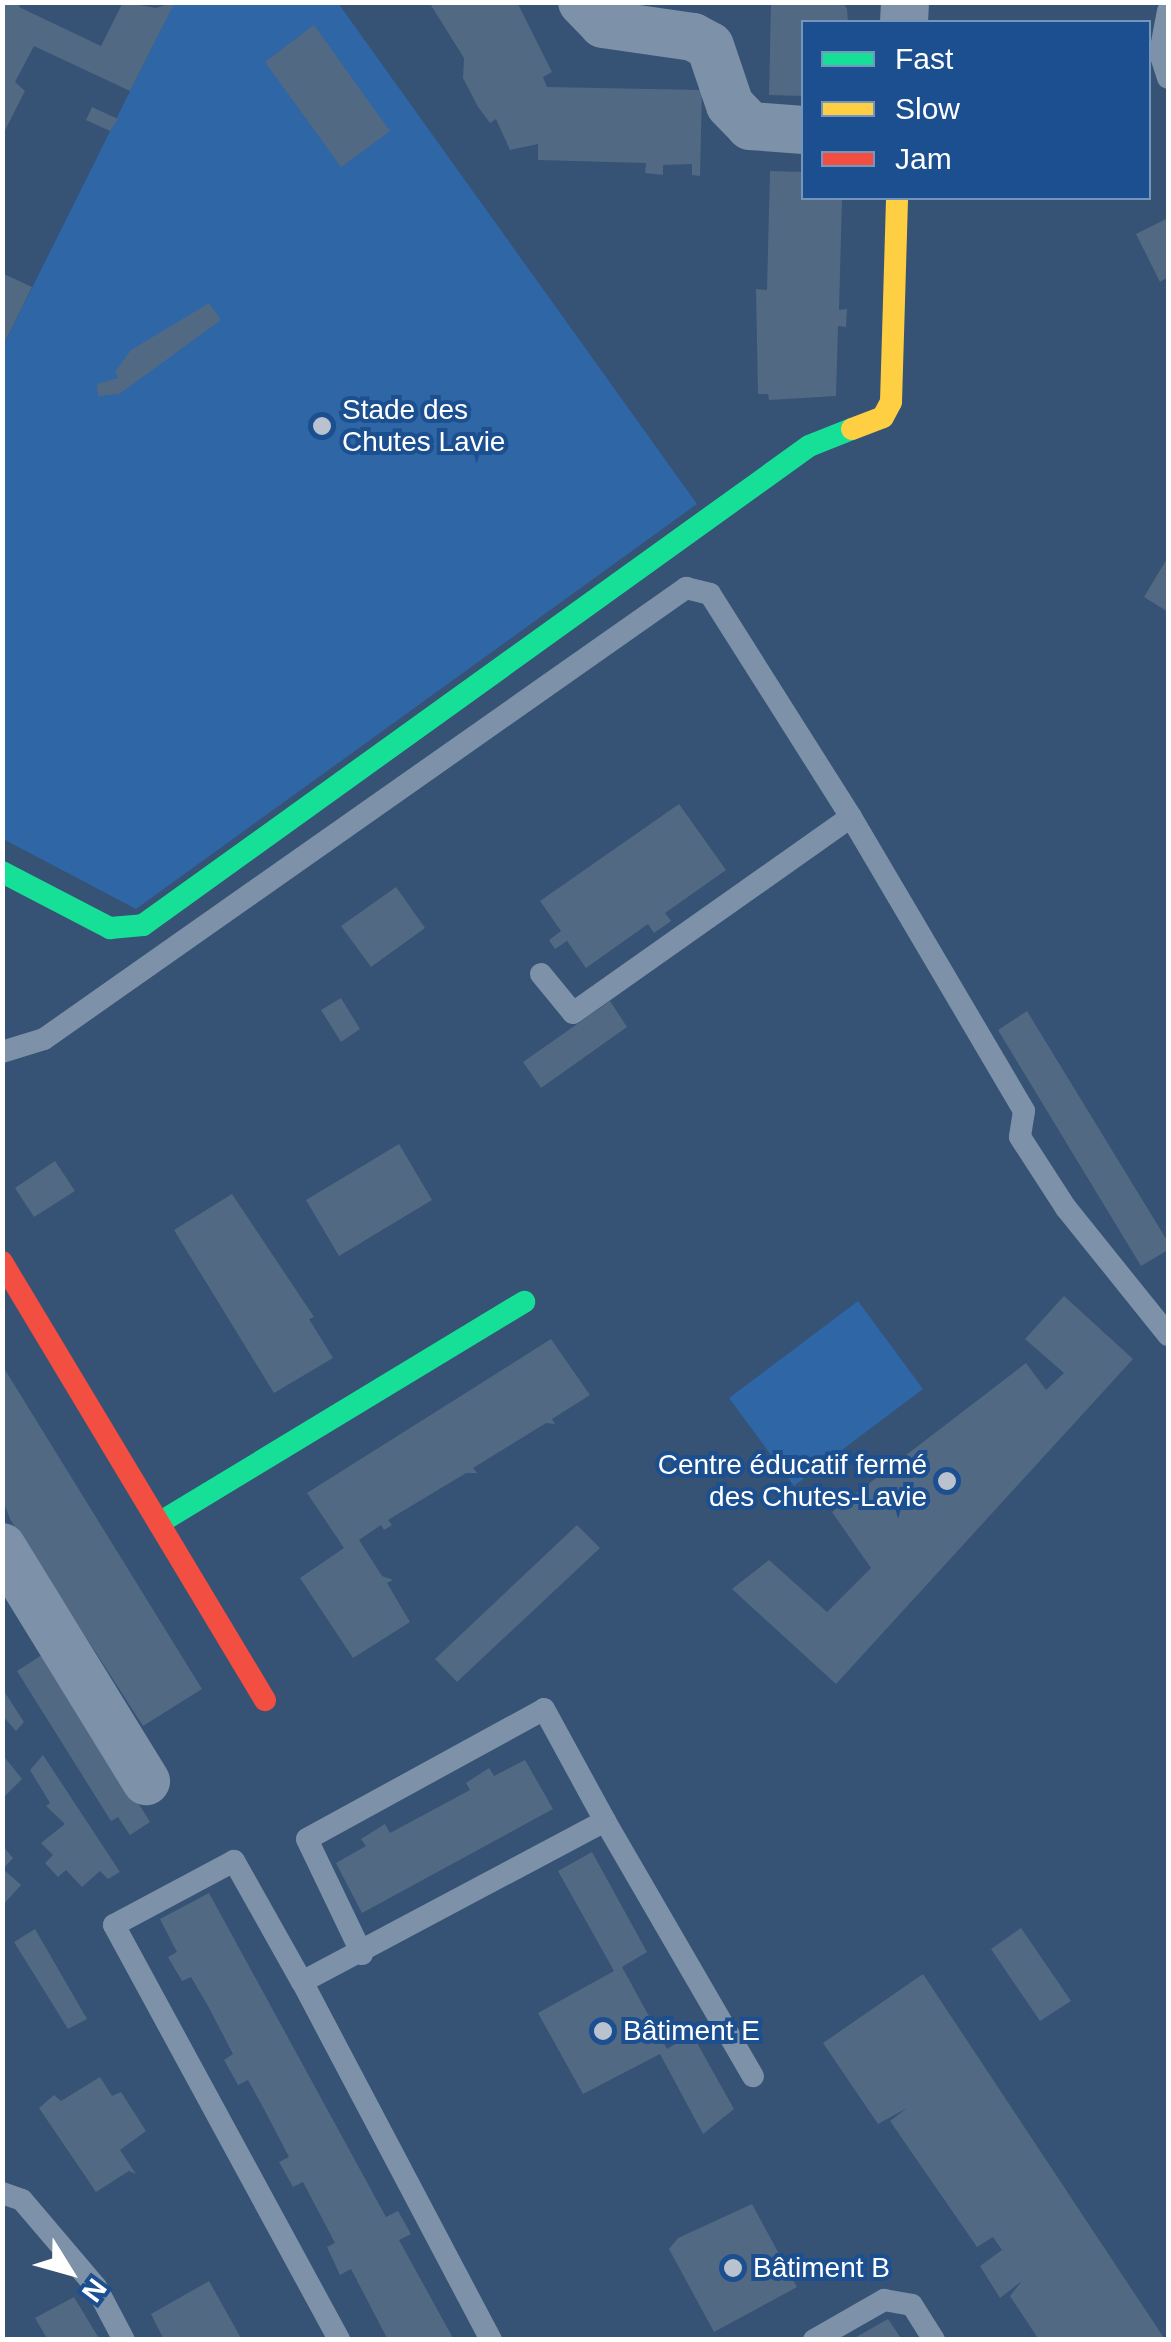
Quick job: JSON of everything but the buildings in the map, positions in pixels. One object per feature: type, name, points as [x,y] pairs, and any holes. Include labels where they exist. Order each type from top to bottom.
[{"type":"street","points":[[582,2],[603,24],[693,37],[710,46],[730,105],[750,126],[801,130]]},
{"type":"street","points":[[2,872],[110,928],[143,924],[809,446],[883,416],[891,402],[897,200]]},
{"type":"street","points":[[2,1262],[265,1700]]},
{"type":"street","points":[[158,1523],[524,1302]]},
{"type":"street","points":[[2,1547],[146,1781]]},
{"type":"lane","points":[[1168,11],[1160,53],[1168,78]]},
{"type":"lane","points":[[2,1052],[44,1040],[686,588],[710,594],[851,817],[1024,1111],[1020,1137],[1066,1208],[1168,1335]]},
{"type":"lane","points":[[541,974],[573,1013],[851,817]]},
{"type":"lane","points":[[362,1954],[307,1839],[544,1709],[753,2076]]},
{"type":"lane","points":[[302,1982],[362,1954],[605,1821]]},
{"type":"lane","points":[[339,2340],[114,1924],[234,1861],[491,2340]]},
{"type":"lane","points":[[2,2193],[22,2200],[96,2287],[124,2340]]},
{"type":"lane","points":[[814,2340],[884,2300],[912,2305],[934,2340]]},
{"type":"shaded area","name":"Stade des Chutes Lavie","points":[[174,3],[338,3],[697,504],[136,909],[3,839],[2,348]]},
{"type":"shaded area","points":[[858,1301],[923,1389],[794,1486],[729,1398]]},
{"type":"traffic: fast","points":[[2,872],[110,928],[143,925],[809,446],[852,429]]},
{"type":"traffic: fast","points":[[159,1523],[524,1302]]},
{"type":"traffic: slow","points":[[852,429],[883,417],[891,402],[897,200]]},
{"type":"traffic: jam","points":[[2,1262],[265,1700]]},
{"type":"place","name":"Stade des Chutes Lavie","points":[[322,426]]},
{"type":"place","name":"Centre éducatif fermé des Chutes-Lavie","points":[[947,1481]]},
{"type":"place","name":"Bâtiment E","points":[[603,2031]]},
{"type":"place","name":"Bâtiment B","points":[[733,2268]]}]
